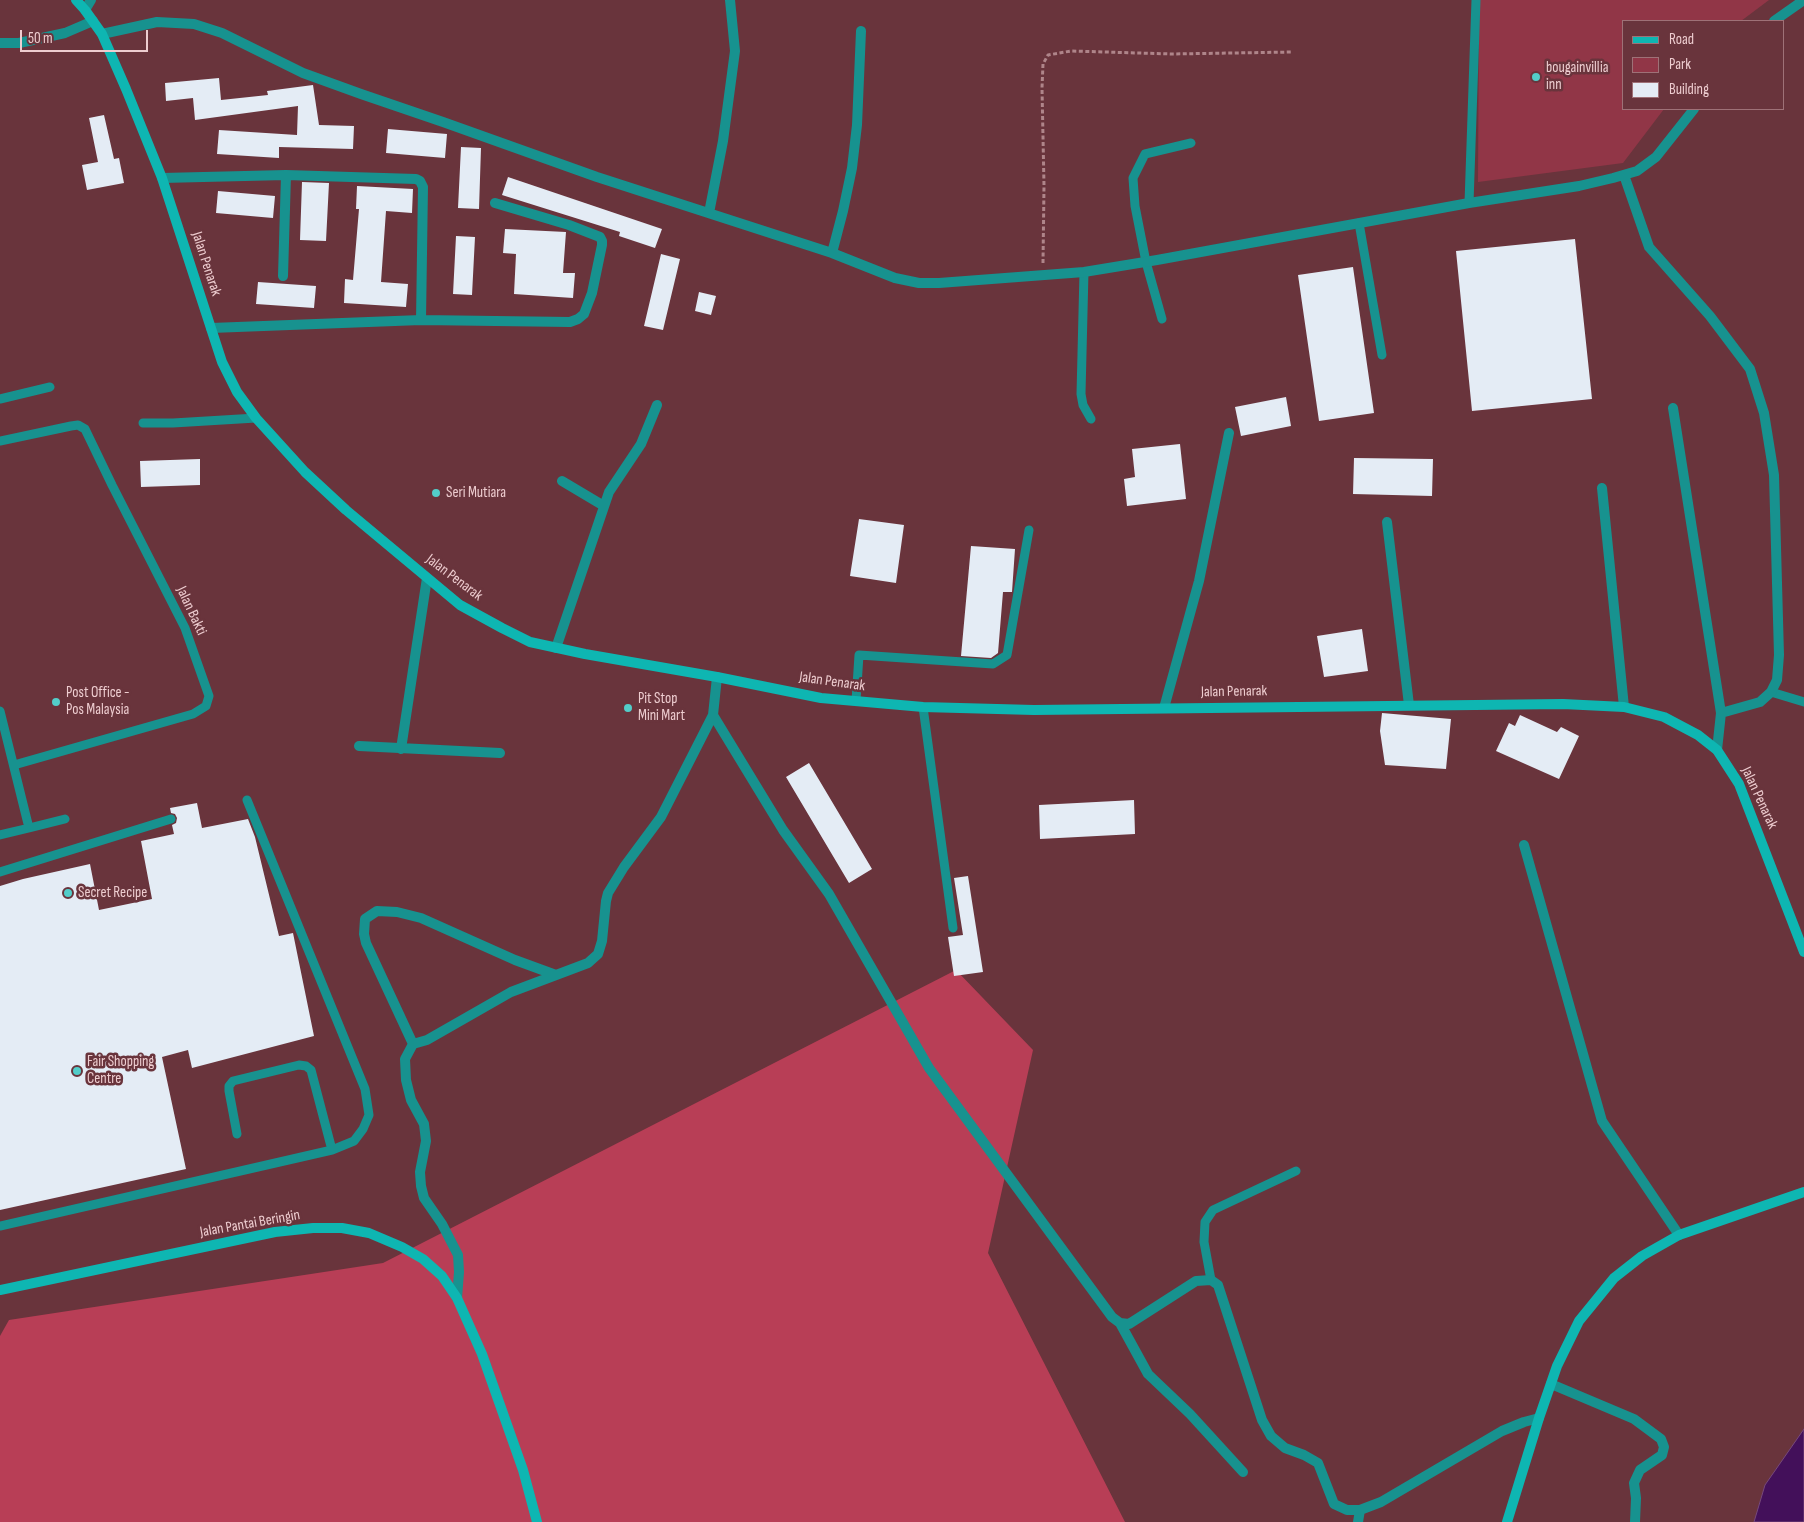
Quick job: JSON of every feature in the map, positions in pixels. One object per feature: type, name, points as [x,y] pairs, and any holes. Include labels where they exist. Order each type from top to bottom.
[{"type":"street","name":"Jalan Penarak","points":[[76,0],[102,34],[162,178],[222,362],[233,385],[256,418],[304,472],[339,504],[460,605],[530,642],[822,698],[923,707],[1034,710],[1563,704],[1624,707],[1664,717],[1698,734],[1717,750],[1739,784],[1804,952]]},
{"type":"street","points":[[85,10],[91,0]]},
{"type":"street","points":[[709,213],[723,141],[735,52],[730,0]]},
{"type":"street","points":[[1775,20],[1804,0]]},
{"type":"street","points":[[0,44],[19,43],[65,33],[93,21]]},
{"type":"street","points":[[102,34],[156,22],[194,24],[222,33],[303,73],[597,177],[832,253],[895,278],[919,283],[1084,272],[1468,203],[1578,186],[1637,171],[1656,157],[1693,110]]},
{"type":"street","points":[[832,253],[852,168],[857,125],[861,31]]},
{"type":"street","points":[[162,178],[286,175],[416,179],[423,187],[421,320]]},
{"type":"street","points":[[283,276],[286,175]]},
{"type":"street","points":[[1624,175],[1649,247],[1710,316],[1750,369],[1764,414],[1774,475],[1777,680],[1771,692],[1760,702],[1721,714]]},
{"type":"street","points":[[211,328],[421,320],[570,322],[578,319],[584,314],[592,293],[602,246],[600,238],[569,225],[495,203]]},
{"type":"street","points":[[556,648],[609,492],[641,444],[657,406]]},
{"type":"street","points":[[1673,408],[1721,714],[1717,750]]},
{"type":"street","points":[[1164,708],[1199,581],[1229,433]]},
{"type":"street","points":[[562,481],[604,506]]},
{"type":"street","points":[[1602,488],[1624,707]]},
{"type":"street","points":[[1387,522],[1409,705]]},
{"type":"street","points":[[401,749],[427,578]]},
{"type":"street","points":[[457,1298],[458,1255],[442,1224],[424,1198],[420,1186],[420,1172],[426,1141],[424,1124],[411,1100],[406,1080],[405,1059],[413,1044],[427,1040],[511,992],[588,963],[598,954],[602,941],[608,893],[661,817],[713,715],[717,677]]},
{"type":"street","points":[[713,715],[783,830],[829,894],[929,1068],[1112,1317],[1120,1323],[1148,1374],[1190,1414],[1243,1472]]},
{"type":"street","points":[[359,746],[500,754]]},
{"type":"street","points":[[1524,845],[1602,1120],[1679,1235]]},
{"type":"street","points":[[413,1044],[366,943],[364,934],[365,919],[377,911],[397,912],[421,918],[515,960],[556,975]]},
{"type":"street","points":[[1507,1522],[1557,1366],[1579,1321],[1614,1278],[1642,1256],[1679,1235],[1804,1192]]},
{"type":"street","name":"Jalan Pantai Beringin","points":[[0,1290],[275,1232],[342,1228],[369,1234],[402,1247],[422,1259],[442,1276],[457,1298],[482,1354],[523,1470],[537,1522]]},
{"type":"street","points":[[1120,1323],[1129,1324],[1196,1282],[1211,1280],[1218,1285],[1262,1420],[1271,1436],[1285,1448],[1318,1463],[1334,1504],[1347,1510],[1360,1510],[1381,1502],[1502,1431],[1539,1418]]},
{"type":"street","points":[[1551,1384],[1634,1419],[1661,1439],[1664,1447],[1662,1455],[1640,1470],[1634,1483],[1636,1498],[1635,1522]]},
{"type":"street","points":[[1358,1522],[1360,1510]]},
{"type":"lane","points":[[1468,203],[1476,0]]},
{"type":"lane","points":[[1162,319],[1146,262],[1135,206],[1133,178],[1145,154],[1191,143]]},
{"type":"lane","points":[[1359,223],[1382,355]]},
{"type":"lane","points":[[1084,272],[1081,394],[1091,419]]},
{"type":"lane","points":[[0,399],[50,387]]},
{"type":"lane","points":[[143,423],[173,424],[256,418]]},
{"type":"lane","name":"Jalan Bakti","points":[[0,441],[78,425],[85,429],[185,628],[208,696],[206,706],[193,714],[14,765]]},
{"type":"lane","points":[[856,701],[859,655],[994,664],[1007,655],[1029,530]]},
{"type":"lane","points":[[1771,692],[1804,702]]},
{"type":"lane","points":[[923,707],[953,928]]},
{"type":"lane","points":[[0,712],[29,828]]},
{"type":"lane","points":[[0,1226],[332,1150],[354,1141],[363,1129],[369,1114],[366,1089],[247,800]]},
{"type":"lane","points":[[0,835],[65,819]]},
{"type":"lane","points":[[0,872],[171,819]]},
{"type":"lane","points":[[237,1134],[229,1091],[229,1086],[233,1081],[299,1065],[306,1066],[311,1070],[332,1150]]},
{"type":"lane","points":[[1211,1280],[1204,1242],[1205,1222],[1213,1210],[1296,1171]]},
{"type":"path","points":[[1042,274],[1044,186],[1042,88],[1043,64],[1048,55],[1071,51],[1172,54],[1292,52]]},
{"type":"green space","points":[[1479,0],[1769,0],[1742,20],[1622,20],[1622,110],[1663,110],[1623,163],[1478,182]]},
{"type":"shaded area","points":[[956,970],[1033,1050],[988,1253],[1125,1522],[0,1522],[0,1336],[9,1320],[383,1263]]},
{"type":"shaded area","points":[[1804,1429],[1804,1522],[1754,1522],[1765,1485]]},
{"type":"building","points":[[219,78],[221,100],[268,95],[267,91],[313,85],[319,125],[354,126],[353,149],[279,147],[279,158],[217,154],[219,130],[297,135],[298,106],[195,120],[193,98],[166,101],[165,83]]},
{"type":"building","points":[[104,115],[114,159],[119,158],[124,183],[87,190],[82,165],[98,162],[89,118]]},
{"type":"building","points":[[388,129],[447,134],[445,158],[386,153]]},
{"type":"building","points":[[461,147],[481,148],[479,209],[458,208]]},
{"type":"building","points":[[508,177],[662,229],[655,248],[619,236],[620,232],[502,195]]},
{"type":"building","points":[[302,182],[329,183],[326,241],[300,240]]},
{"type":"building","points":[[357,186],[413,189],[412,213],[386,211],[381,282],[408,284],[406,307],[344,303],[345,279],[353,280],[359,209],[356,209]]},
{"type":"building","points":[[218,191],[275,196],[273,218],[216,213]]},
{"type":"building","points":[[505,229],[566,232],[563,273],[575,273],[573,298],[514,294],[516,254],[503,253]]},
{"type":"building","points":[[456,236],[475,237],[472,295],[453,294]]},
{"type":"building","points":[[1575,239],[1592,399],[1472,411],[1456,251]]},
{"type":"building","points":[[661,254],[680,259],[663,330],[644,326]]},
{"type":"building","points":[[1353,267],[1374,413],[1319,421],[1298,275]]},
{"type":"building","points":[[258,282],[316,286],[314,308],[256,304]]},
{"type":"building","points":[[699,292],[716,296],[711,315],[695,311]]},
{"type":"building","points":[[1286,397],[1291,426],[1241,436],[1235,407]]},
{"type":"building","points":[[1180,444],[1186,499],[1127,506],[1124,479],[1135,477],[1132,449]]},
{"type":"building","points":[[1354,458],[1433,459],[1432,496],[1353,494]]},
{"type":"building","points":[[200,459],[200,485],[141,487],[140,461]]},
{"type":"building","points":[[859,519],[904,525],[896,583],[850,576]]},
{"type":"building","points":[[971,546],[1015,549],[1012,592],[1003,592],[998,653],[991,658],[961,656]]},
{"type":"building","points":[[1362,629],[1368,671],[1324,677],[1317,636]]},
{"type":"building","points":[[1382,713],[1451,719],[1446,769],[1385,765],[1380,731]]},
{"type":"building","points":[[1520,715],[1557,732],[1561,727],[1579,736],[1559,779],[1496,751],[1509,723],[1515,726]]},
{"type":"building","points":[[809,763],[872,869],[849,883],[786,777]]},
{"type":"building","points":[[1134,800],[1135,834],[1040,839],[1039,805]]},
{"type":"building","points":[[197,803],[202,828],[248,819],[255,837],[279,936],[293,933],[314,1036],[192,1068],[188,1050],[162,1057],[186,1169],[0,1210],[0,886],[90,864],[99,910],[152,899],[141,841],[174,834],[172,825],[176,823],[177,818],[175,814],[171,813],[170,808]]},
{"type":"building","points":[[968,876],[983,972],[954,976],[948,937],[963,935],[954,878]]},
{"type":"place","name":"bougainvillia inn","points":[[1536,77]]},
{"type":"place","name":"Seri Mutiara","points":[[436,493]]},
{"type":"place","name":"Post Office - Pos Malaysia","points":[[56,702]]},
{"type":"place","name":"Pit Stop Mini Mart","points":[[628,708]]},
{"type":"place","name":"Secret Recipe","points":[[68,893]]},
{"type":"place","name":"Fair Shopping Centre","points":[[77,1071]]}]
